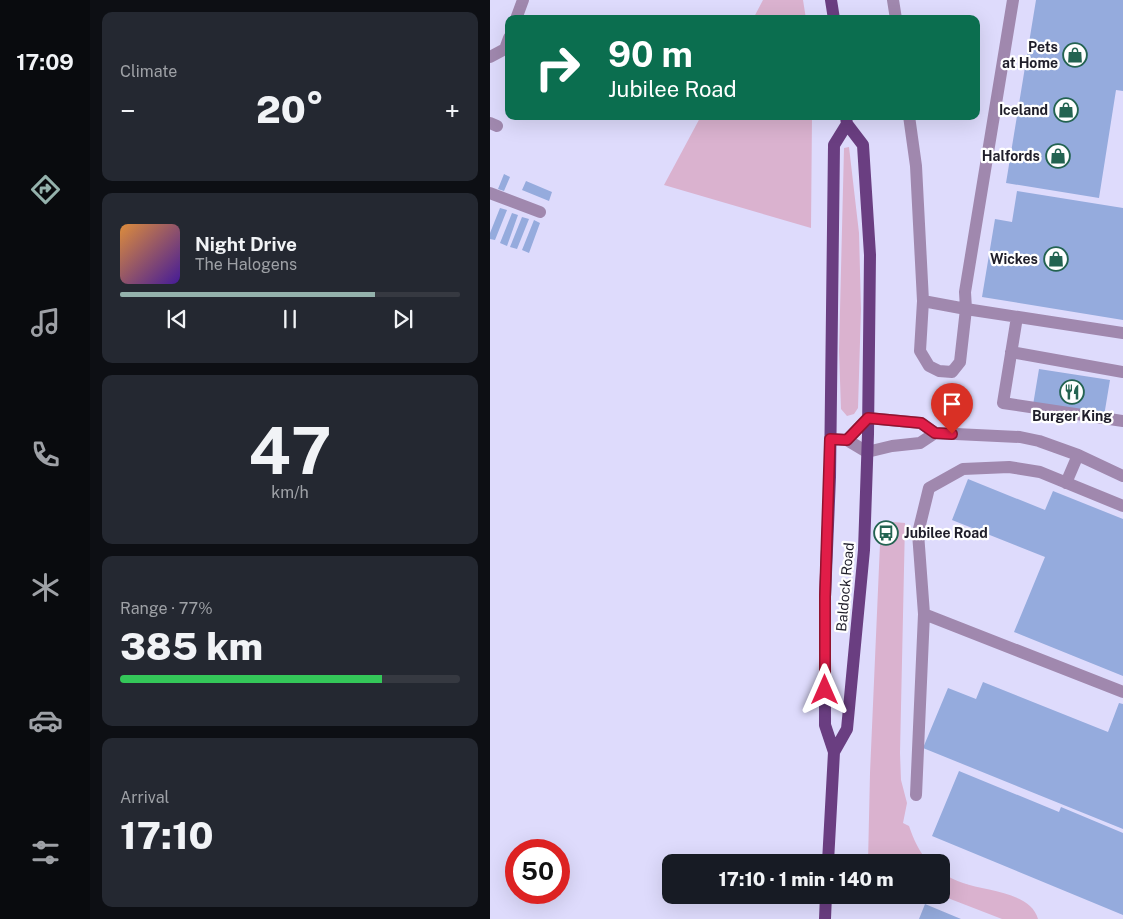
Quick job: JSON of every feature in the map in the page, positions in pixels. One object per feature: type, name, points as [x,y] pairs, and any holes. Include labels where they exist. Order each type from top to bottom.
[{"type":"main road","points":[[831,0],[833,15]]},
{"type":"main road","name":"Baldock Road","points":[[834,752],[846,729],[864,550],[868,418],[870,255],[863,145],[846,120]]},
{"type":"main road","name":"Baldock Road","points":[[834,752],[825,725],[825,597],[830,439],[834,145],[846,120]]},
{"type":"main road","points":[[828,854],[834,752]]},
{"type":"main road","points":[[825,919],[826,904]]},
{"type":"street","points":[[517,15],[523,0]]},
{"type":"street","points":[[894,0],[896,15]]},
{"type":"street","points":[[910,120],[916,166],[923,301],[920,352],[929,366],[939,371],[952,372],[960,362],[966,309],[965,292],[1013,0]]},
{"type":"street","points":[[490,56],[505,49]]},
{"type":"street","points":[[490,192],[540,212]]},
{"type":"street","points":[[923,301],[1123,333]]},
{"type":"street","points":[[1017,317],[1003,403],[1123,421]]},
{"type":"street","points":[[1011,352],[1123,372]]},
{"type":"street","points":[[847,440],[868,418],[921,423],[935,433],[1020,437],[1039,441],[1078,455],[1123,476]]},
{"type":"street","points":[[830,439],[847,440],[867,452],[892,446],[920,443],[935,433]]},
{"type":"street","points":[[1066,483],[1078,455]]},
{"type":"street","points":[[916,796],[924,614],[918,533],[929,488],[963,469],[1009,467],[1040,472],[1123,506]]},
{"type":"street","points":[[924,614],[1123,692]]},
{"type":"shaded area","points":[[763,0],[803,0],[805,15],[755,15]]},
{"type":"shaded area","points":[[699,120],[812,120],[811,228],[664,185]]},
{"type":"shaded area","points":[[849,147],[859,233],[861,309],[858,408],[854,414],[847,416],[841,409],[839,351],[844,148]]},
{"type":"shaded area","points":[[881,521],[905,523],[900,753],[901,780],[907,803],[903,823],[909,826],[922,854],[868,854]]},
{"type":"shaded area","points":[[950,877],[972,886],[1017,898],[1034,910],[1038,919],[1002,919],[950,899]]},
{"type":"building","points":[[1036,0],[1123,0],[1123,91],[1116,90],[1099,198],[1006,183]]},
{"type":"building","points":[[504,174],[510,177],[504,191],[498,189]]},
{"type":"building","points":[[526,181],[552,192],[549,201],[522,190]]},
{"type":"building","name":"Wickes","points":[[1017,191],[1123,208],[1123,320],[982,297],[995,219],[1012,222]]},
{"type":"building","points":[[500,208],[507,210],[495,240],[490,239],[490,233]]},
{"type":"building","points":[[512,213],[518,215],[507,246],[500,243]]},
{"type":"building","points":[[522,217],[529,219],[517,249],[510,247]]},
{"type":"building","points":[[534,220],[540,223],[529,253],[522,250]]},
{"type":"building","name":"Burger King","points":[[1039,369],[1110,380],[1104,416],[1033,405]]},
{"type":"building","points":[[968,479],[1045,510],[1053,491],[1123,519],[1123,676],[1014,632],[1045,557],[952,520]]},
{"type":"building","points":[[983,682],[1108,732],[1119,703],[1123,704],[1123,829],[923,748],[948,688],[976,699]]},
{"type":"building","points":[[959,771],[1059,812],[1061,807],[1123,833],[1123,915],[932,836]]},
{"type":"building","points":[[925,904],[961,919],[919,919]]},
{"type":"place","name":"Pets at Home","points":[[1075,55]]},
{"type":"place","name":"Iceland","points":[[1066,110]]},
{"type":"place","name":"Halfords","points":[[1058,156]]},
{"type":"place","name":"Wickes","points":[[1056,259]]},
{"type":"place","name":"Burger King","points":[[1072,392]]},
{"type":"place","name":"Jubilee Road","points":[[886,533]]},
{"type":"route","points":[[825,690],[825,597],[830,439],[847,440],[868,418],[921,423],[935,433],[952,434]]}]
